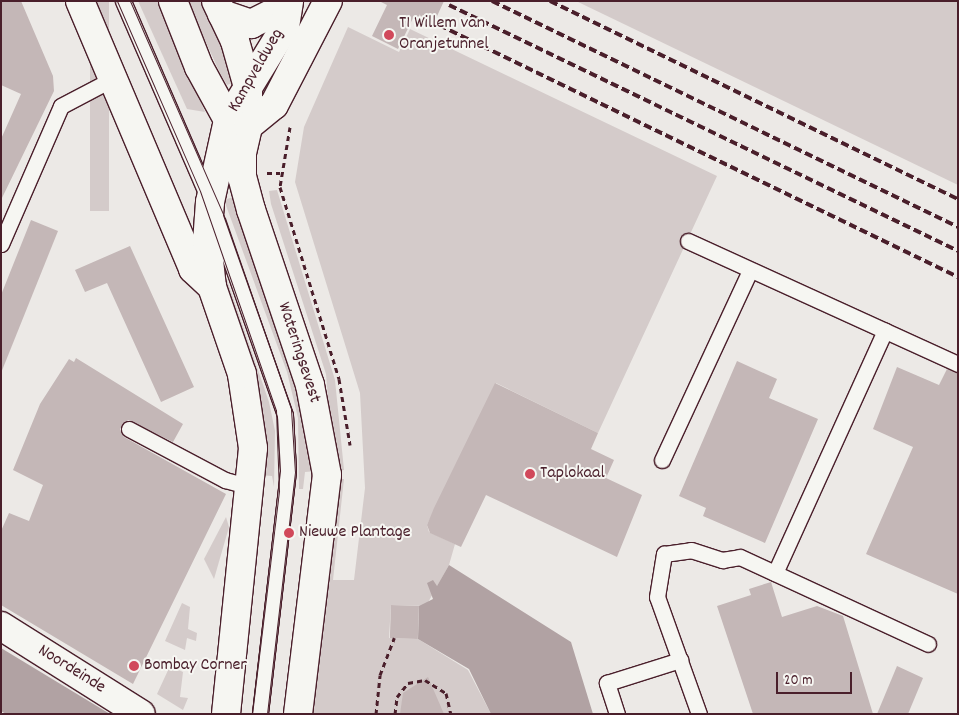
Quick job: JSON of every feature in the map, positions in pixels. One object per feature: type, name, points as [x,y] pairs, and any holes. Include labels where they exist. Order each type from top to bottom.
[{"type":"main road","name":"Wateringsevest","points":[[80,1],[193,269],[212,288]]},
{"type":"main road","points":[[172,1],[199,67],[238,123]]},
{"type":"main road","name":"Kampveldweg","points":[[238,123],[274,105],[328,1]]},
{"type":"main road","points":[[219,8],[251,24],[288,4]]},
{"type":"main road","name":"Kampveldweg","points":[[248,87],[259,75],[285,27],[288,4]]},
{"type":"main road","name":"Wateringsevest","points":[[219,8],[248,87],[238,123],[242,177],[310,385],[327,475],[298,714]]},
{"type":"main road","name":"Wateringsevest","points":[[226,714],[252,487],[249,406],[212,288],[207,243],[210,202],[218,150],[238,123]]},
{"type":"main road","name":"Noordeinde","points":[[1,626],[141,714]]},
{"type":"lane","name":"Wateringsevest","points":[[123,1],[210,202],[274,375],[287,429],[286,492],[260,714]]},
{"type":"lane","points":[[1,244],[62,106],[114,78]]},
{"type":"lane","points":[[193,162],[218,150]]},
{"type":"lane","points":[[688,242],[958,364]]},
{"type":"lane","points":[[662,460],[750,270]]},
{"type":"lane","points":[[775,573],[885,331]]},
{"type":"lane","points":[[128,429],[225,480],[252,487]]},
{"type":"lane","points":[[699,714],[657,597],[664,554],[691,550],[722,560],[740,556],[928,644]]},
{"type":"lane","points":[[617,714],[607,683],[680,660]]},
{"type":"path","points":[[376,714],[380,675],[394,638]]},
{"type":"path","points":[[395,714],[396,697],[408,683],[425,680],[446,694],[451,714]]},
{"type":"shaded area","points":[[90,1],[109,1],[109,211],[90,211]]},
{"type":"shaded area","points":[[138,1],[159,1],[205,112],[187,109]]},
{"type":"shaded area","points":[[187,1],[208,1],[235,82],[227,85]]},
{"type":"shaded area","points":[[576,1],[958,1],[958,185]]},
{"type":"shaded area","points":[[348,27],[399,52],[410,29],[717,176],[598,433],[496,383],[427,525],[429,532],[455,544],[449,565],[426,606],[391,605],[389,638],[418,639],[468,670],[491,714],[304,714],[334,479],[344,479],[333,580],[354,580],[365,488],[360,393],[295,182],[304,127]]},
{"type":"shaded area","points":[[277,190],[335,380],[344,470],[334,471],[326,374],[271,204],[269,191]]},
{"type":"shaded area","points":[[239,195],[300,373],[317,471],[305,472],[303,489],[299,489],[298,418],[287,372],[224,200]]},
{"type":"shaded area","points":[[219,257],[269,402],[275,431],[274,487],[272,476],[259,475],[224,306]]},
{"type":"shaded area","points":[[226,517],[229,527],[214,579],[204,559]]},
{"type":"shaded area","points":[[449,565],[571,642],[593,714],[491,714],[469,669],[418,639],[419,606],[433,599],[427,583],[433,580],[437,586]]},
{"type":"shaded area","points":[[182,603],[190,607],[188,629],[197,633],[196,641],[187,638],[185,650],[165,641]]},
{"type":"shaded area","points":[[1,648],[110,714],[6,714],[1,711]]},
{"type":"shaded area","points":[[170,666],[183,672],[180,697],[188,698],[183,710],[157,694]]},
{"type":"building","points":[[1,1],[21,1],[53,76],[54,91],[1,200],[1,139],[21,94],[1,85]]},
{"type":"building","points":[[379,1],[444,1],[432,27],[413,18],[398,49],[372,36],[387,5]]},
{"type":"building","points":[[31,220],[58,231],[1,373],[1,295]]},
{"type":"building","points":[[130,246],[194,387],[161,402],[107,283],[85,292],[75,270]]},
{"type":"building","points":[[76,358],[183,424],[173,442],[128,420],[120,429],[124,437],[226,494],[133,684],[1,605],[1,531],[9,513],[29,521],[43,485],[13,470],[40,404],[69,359],[74,362]]},
{"type":"building","points":[[737,361],[777,379],[769,398],[818,419],[765,543],[703,516],[706,508],[679,496]]},
{"type":"building","points":[[897,367],[939,385],[947,369],[958,373],[958,594],[866,554],[913,447],[873,429]]},
{"type":"building","name":"Taplokaal","points":[[495,383],[598,433],[591,449],[614,460],[606,478],[642,495],[617,557],[486,495],[461,547],[430,533],[427,525],[434,508]]},
{"type":"building","points":[[771,582],[782,617],[817,606],[843,616],[873,714],[753,714],[717,606],[751,595],[749,589]]},
{"type":"building","points":[[391,605],[419,606],[418,639],[390,638]]},
{"type":"building","points":[[897,666],[923,678],[908,714],[877,714]]},
{"type":"building","points":[[428,677],[444,714],[400,714],[403,693]]},
{"type":"tram line","points":[[117,1],[200,191],[276,410],[279,491],[252,714]]},
{"type":"tram line","points":[[130,1],[225,218],[291,409],[295,472],[267,714]]},
{"type":"railway","points":[[492,1],[958,227]]},
{"type":"railway","points":[[550,1],[958,199]]},
{"type":"railway","points":[[449,5],[958,251]]},
{"type":"railway","points":[[439,25],[958,277]]},
{"type":"place","name":"T1 Willem van Oranjetunnel","points":[[389,35]]},
{"type":"place","name":"Taplokaal","points":[[530,474]]},
{"type":"place","name":"Nieuwe Plantage","points":[[289,533]]},
{"type":"place","name":"Bombay Corner","points":[[134,666]]}]
